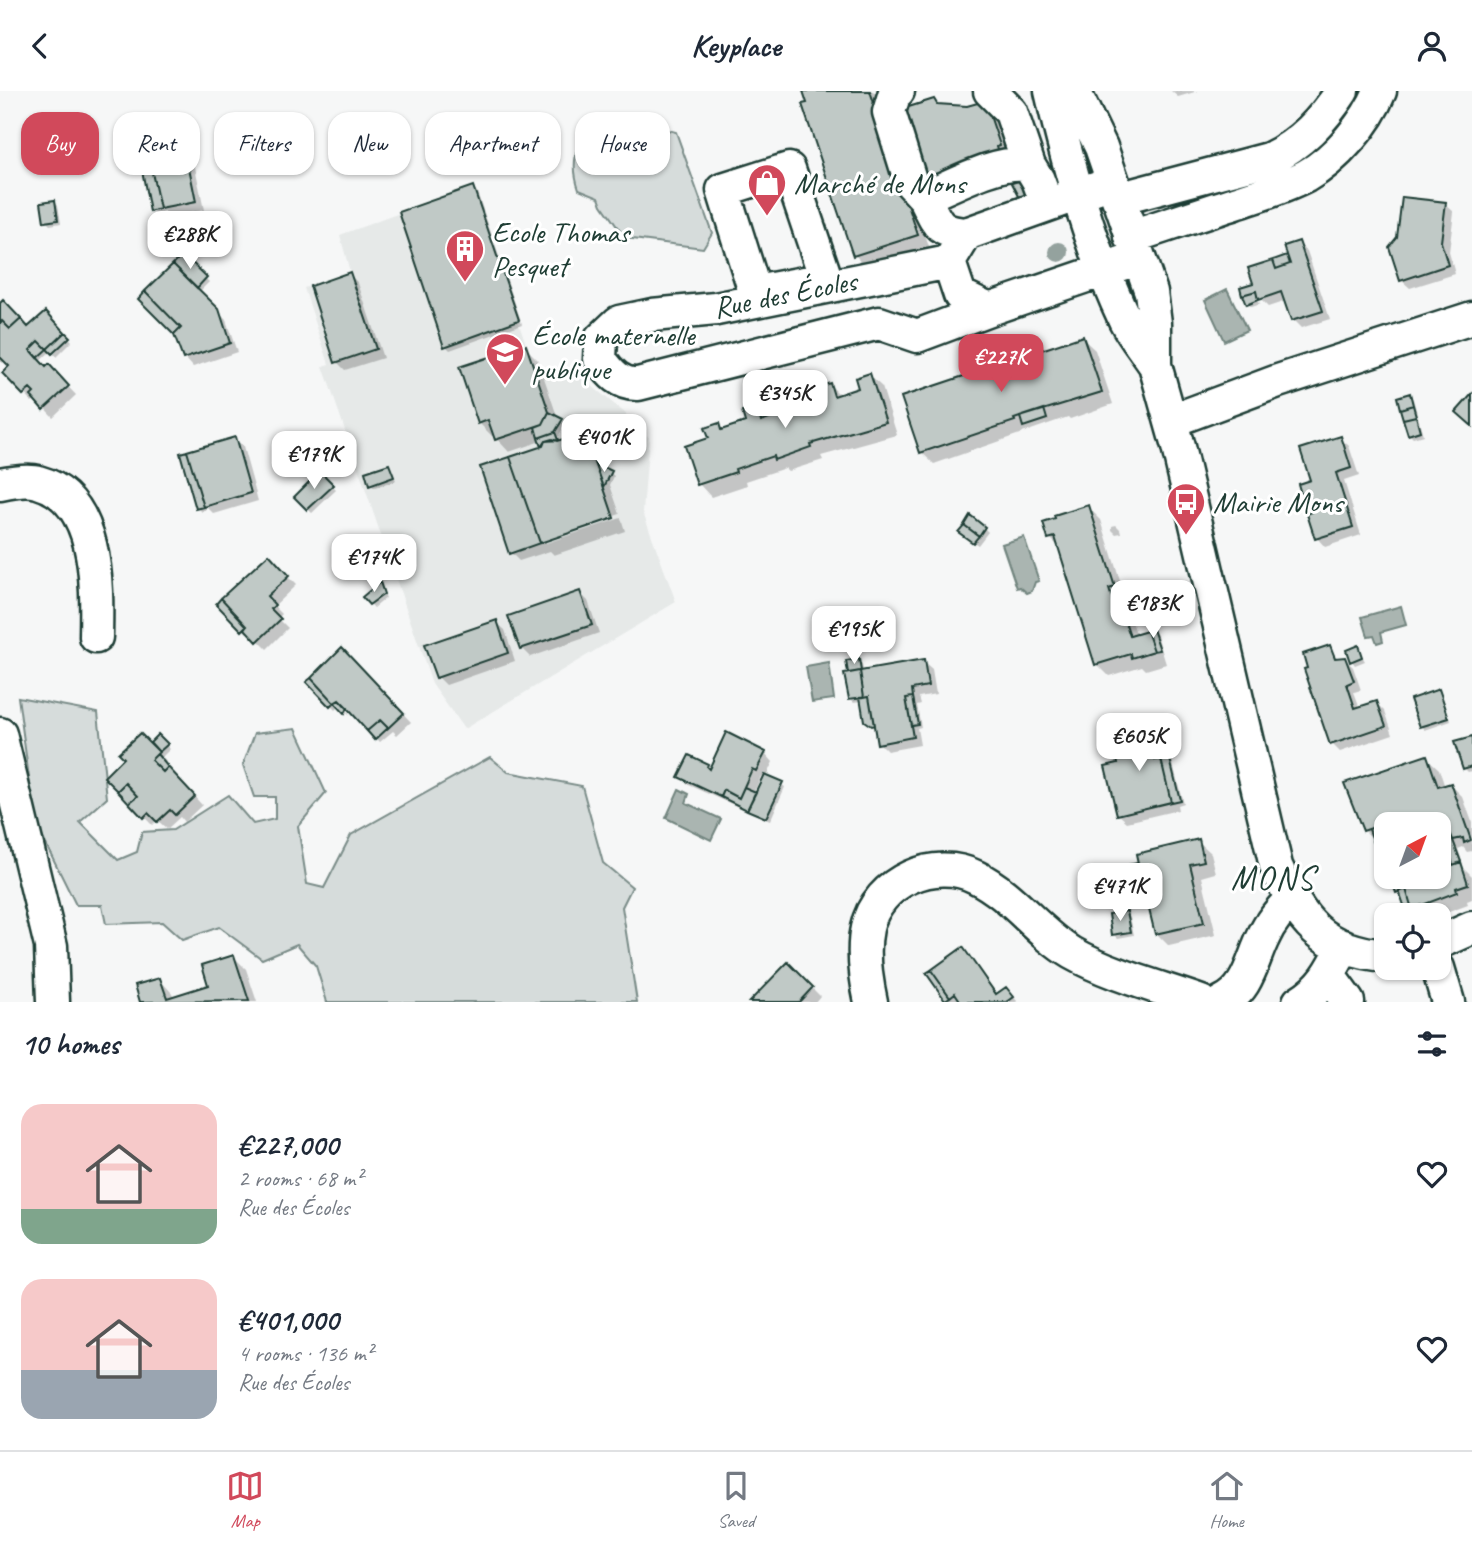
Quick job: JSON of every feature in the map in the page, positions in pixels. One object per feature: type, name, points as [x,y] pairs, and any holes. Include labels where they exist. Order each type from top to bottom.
[{"type":"street","points":[[898,91],[895,92],[889,112],[911,183],[924,197],[938,224],[948,233],[966,234],[1061,199],[1115,191],[1280,153],[1302,139],[1319,122],[1342,91]]},
{"type":"street","points":[[990,91],[1011,112],[1029,165],[1061,199],[1094,275],[1155,365]]},
{"type":"street","points":[[1051,91],[1068,166],[1061,199]]},
{"type":"street","points":[[1074,91],[1087,116],[1151,292],[1155,365],[1171,421],[1276,866],[1301,915],[1321,933],[1344,946],[1374,954]]},
{"type":"street","name":"Rue des Écoles","points":[[949,262],[716,309],[652,315],[619,323],[601,339],[600,359],[618,379],[629,385],[879,323],[917,337],[989,309],[1094,275],[1135,248],[1307,175],[1335,153],[1366,116],[1380,91]]},
{"type":"street","points":[[1280,153],[1292,182]]},
{"type":"street","points":[[924,197],[1000,166],[1019,162],[1029,165]]},
{"type":"street","points":[[966,234],[949,262],[960,295],[989,309]]},
{"type":"street","points":[[1171,421],[1278,381],[1472,318]]},
{"type":"street","points":[[0,484],[37,481],[58,492],[76,509],[87,534],[94,561],[97,590],[96,637]]},
{"type":"street","points":[[0,734],[11,826],[51,946],[53,1002]]},
{"type":"street","points":[[871,1002],[865,937],[872,913],[881,899],[905,879],[919,873],[950,869],[966,872],[980,879],[1049,936],[1079,956],[1201,1002]]},
{"type":"street","points":[[1223,1002],[1243,983],[1252,968],[1263,936],[1291,899]]},
{"type":"street","points":[[1451,937],[1472,928]]},
{"type":"street","points":[[1299,1002],[1315,992],[1329,976],[1344,946]]},
{"type":"street","points":[[1329,976],[1348,1002]]},
{"type":"street","points":[[1441,980],[1448,1002]]},
{"type":"shaded area","points":[[670,131],[676,132],[712,233],[703,248],[625,238],[599,197],[579,189],[576,175],[670,175]]},
{"type":"shaded area","points":[[473,186],[536,374],[559,367],[586,381],[626,414],[632,434],[649,436],[643,512],[676,602],[464,729],[432,684],[323,366],[329,364],[304,288],[350,272],[340,235]]},
{"type":"shaded area","points":[[1227,289],[1247,330],[1224,341],[1205,300]]},
{"type":"shaded area","points":[[1024,537],[1039,581],[1035,582],[1032,591],[1027,593],[1020,587],[1017,588],[1002,544]]},
{"type":"shaded area","points":[[1401,606],[1406,625],[1381,632],[1383,641],[1377,643],[1374,635],[1368,636],[1362,617]]},
{"type":"shaded area","points":[[829,663],[834,699],[812,702],[806,667]]},
{"type":"shaded area","points":[[18,697],[98,712],[107,798],[80,822],[118,860],[137,852],[142,832],[173,830],[228,795],[253,824],[275,819],[275,797],[254,797],[243,765],[255,733],[296,728],[326,793],[298,826],[307,884],[324,888],[351,835],[490,757],[508,772],[582,786],[603,863],[632,887],[622,907],[637,1002],[327,1002],[316,966],[297,944],[262,959],[219,927],[182,940],[162,922],[106,924],[102,905],[76,905],[35,822]]},
{"type":"shaded area","points":[[679,789],[689,794],[686,803],[721,819],[711,840],[666,818]]},
{"type":"building","points":[[803,91],[870,91],[918,235],[853,256],[802,104],[807,103]]},
{"type":"building","points":[[934,99],[937,104],[967,106],[985,101],[1000,145],[997,146],[999,152],[923,177],[896,111]]},
{"type":"building","points":[[143,175],[153,175],[160,209],[150,212]]},
{"type":"building","points":[[153,175],[191,175],[196,202],[160,209]]},
{"type":"building","points":[[1024,179],[1035,197],[1022,202],[1012,183]]},
{"type":"building","name":"Ecole Thomas Pesquet","points":[[473,186],[519,320],[444,347],[399,212]]},
{"type":"building","points":[[1402,197],[1446,202],[1441,242],[1448,265],[1400,281],[1389,247],[1397,237]]},
{"type":"building","points":[[55,200],[58,220],[44,222],[41,202]]},
{"type":"building","points":[[1299,241],[1323,311],[1291,321],[1281,292],[1258,300],[1256,291],[1242,295],[1240,287],[1253,283],[1248,268],[1273,260],[1276,269],[1290,264],[1284,246]]},
{"type":"building","points":[[183,254],[207,277],[197,288],[173,264]]},
{"type":"building","points":[[1287,255],[1290,264],[1276,269],[1273,260]]},
{"type":"building","points":[[173,264],[219,309],[230,343],[183,359],[174,335],[181,328],[145,291]]},
{"type":"building","points":[[350,272],[376,349],[335,363],[310,286]]},
{"type":"building","points":[[145,291],[181,328],[174,335],[138,299]]},
{"type":"building","points":[[1256,291],[1258,300],[1246,305],[1242,295]]},
{"type":"building","points":[[3,300],[21,319],[10,329],[2,321],[0,323],[0,303]]},
{"type":"building","points":[[46,311],[65,332],[47,349],[39,341],[30,350],[46,367],[49,364],[69,386],[43,410],[31,396],[34,393],[30,389],[23,395],[2,373],[9,366],[0,357],[0,323],[2,321],[10,329],[21,319],[28,327]]},
{"type":"building","points":[[65,332],[70,337],[52,354],[47,349]]},
{"type":"building","points":[[1083,336],[1102,392],[1014,419],[1015,421],[920,453],[901,397]]},
{"type":"building","points":[[39,341],[47,349],[37,358],[30,350]]},
{"type":"building","points":[[526,345],[549,412],[543,424],[495,440],[488,420],[478,424],[459,367]]},
{"type":"building","points":[[870,373],[886,422],[810,444],[811,447],[774,460],[773,456],[697,485],[684,446],[708,438],[704,428],[719,423],[721,430],[745,422],[742,412],[757,407],[761,421],[784,413],[780,403],[795,398],[797,405],[819,398],[815,388],[830,383],[834,396],[858,388],[855,378]]},
{"type":"building","points":[[1410,393],[1413,405],[1400,409],[1397,397]]},
{"type":"building","points":[[1472,394],[1472,426],[1456,412]]},
{"type":"building","points":[[1413,405],[1416,416],[1403,419],[1400,409]]},
{"type":"building","points":[[1044,409],[1047,419],[1023,427],[1020,417]]},
{"type":"building","points":[[549,412],[563,419],[555,432],[538,438],[535,427],[543,424]]},
{"type":"building","points":[[1416,416],[1420,431],[1408,435],[1403,419]]},
{"type":"building","points":[[555,432],[558,440],[545,441],[541,447],[538,438]]},
{"type":"building","points":[[585,432],[614,518],[540,543],[510,457],[543,446],[545,441],[557,441]]},
{"type":"building","points":[[1341,436],[1351,468],[1336,473],[1353,527],[1315,539],[1307,514],[1312,512],[1310,505],[1305,507],[1298,484],[1310,480],[1300,449]]},
{"type":"building","points":[[235,437],[251,493],[204,507],[187,451]]},
{"type":"building","points":[[187,451],[204,507],[196,509],[180,453]]},
{"type":"building","points":[[510,457],[540,543],[509,554],[480,467]]},
{"type":"building","points":[[595,463],[612,471],[604,487]]},
{"type":"building","points":[[389,464],[394,477],[369,486],[365,472]]},
{"type":"building","points":[[320,471],[334,485],[307,510],[294,497]]},
{"type":"building","points":[[1089,505],[1115,587],[1109,589],[1116,611],[1121,609],[1130,636],[1147,631],[1154,651],[1132,658],[1131,654],[1095,665],[1055,537],[1048,539],[1043,523],[1055,519],[1054,516]]},
{"type":"building","points":[[970,515],[985,527],[979,536],[964,525]]},
{"type":"building","points":[[964,525],[979,536],[973,543],[958,532]]},
{"type":"building","points":[[269,554],[289,576],[267,596],[275,605],[271,609],[281,619],[257,642],[245,629],[247,626],[221,598]]},
{"type":"building","points":[[380,582],[384,594],[369,605],[362,597]]},
{"type":"building","points":[[1115,587],[1121,609],[1116,611],[1109,589]]},
{"type":"building","points":[[580,591],[592,625],[520,649],[508,616]]},
{"type":"building","points":[[221,598],[247,626],[242,631],[216,604]]},
{"type":"building","points":[[497,620],[508,653],[436,678],[424,645]]},
{"type":"building","points":[[1153,629],[1160,650],[1154,651],[1147,631]]},
{"type":"building","points":[[1330,645],[1335,658],[1345,657],[1354,681],[1347,684],[1355,708],[1377,701],[1386,726],[1330,745],[1304,669],[1307,668],[1303,654]]},
{"type":"building","points":[[1358,645],[1362,657],[1350,662],[1346,650]]},
{"type":"building","points":[[342,647],[404,713],[388,728],[380,720],[367,731],[339,700],[334,703],[311,678]]},
{"type":"building","points":[[859,659],[861,671],[848,673],[846,661]]},
{"type":"building","points":[[924,660],[928,686],[912,689],[913,697],[906,698],[913,737],[877,744],[869,696],[864,697],[860,671]]},
{"type":"building","points":[[860,671],[864,697],[849,699],[844,674]]},
{"type":"building","points":[[311,678],[334,703],[330,707],[306,682]]},
{"type":"building","points":[[1439,689],[1449,718],[1420,727],[1410,699]]},
{"type":"building","points":[[869,696],[874,725],[871,726],[864,721],[860,697]]},
{"type":"building","points":[[913,697],[918,724],[911,725],[906,698]]},
{"type":"building","points":[[339,700],[347,708],[344,714],[334,703]]},
{"type":"building","points":[[380,720],[388,728],[375,740],[367,731]]},
{"type":"building","points":[[1163,729],[1168,751],[1154,754],[1155,760],[1161,759],[1171,802],[1117,815],[1105,766],[1118,763],[1113,741]]},
{"type":"building","points":[[726,732],[766,752],[756,771],[752,769],[739,798],[724,790],[721,797],[678,777],[689,755],[708,764],[709,769]]},
{"type":"building","points":[[140,733],[159,752],[151,760],[163,772],[168,767],[195,796],[175,815],[170,810],[157,822],[148,813],[143,818],[129,803],[138,796],[126,783],[118,791],[104,777],[123,758],[118,753]]},
{"type":"building","points":[[158,734],[168,744],[159,752],[150,742]]},
{"type":"building","points":[[1472,737],[1472,766],[1463,769],[1454,742]]},
{"type":"building","points":[[1168,751],[1180,800],[1171,802],[1161,759],[1155,760],[1154,754]]},
{"type":"building","points":[[157,754],[168,767],[163,772],[151,760]]},
{"type":"building","points":[[1427,755],[1438,787],[1451,783],[1471,840],[1464,843],[1463,838],[1453,840],[1451,812],[1374,812],[1374,827],[1363,831],[1344,783]]},
{"type":"building","points":[[764,774],[783,782],[766,818],[747,810]]},
{"type":"building","points":[[126,783],[138,796],[129,803],[118,791]]},
{"type":"building","points":[[744,787],[756,792],[747,810],[721,797],[724,790],[739,798]]},
{"type":"building","points":[[1374,827],[1374,843],[1369,829]]},
{"type":"building","points":[[1451,835],[1461,862],[1453,865],[1451,859]]},
{"type":"building","points":[[1199,839],[1204,861],[1190,864],[1204,923],[1155,934],[1146,897],[1137,899],[1128,865],[1138,863],[1136,854]]},
{"type":"building","points":[[1451,859],[1453,865],[1461,862],[1468,884],[1456,888],[1457,892],[1428,903],[1410,903],[1406,889],[1451,889]]},
{"type":"building","points":[[1406,889],[1410,903],[1403,903],[1399,891]]},
{"type":"building","points":[[1127,911],[1131,932],[1112,935],[1109,914]]},
{"type":"building","points":[[963,947],[996,994],[1006,987],[1014,997],[1007,1002],[961,1002],[955,993],[950,997],[931,970]]},
{"type":"building","points":[[234,955],[249,1001],[140,1002],[135,985],[160,978],[167,998],[208,985],[202,965]]},
{"type":"building","points":[[788,962],[813,987],[799,1002],[749,1002]]},
{"type":"building","points":[[931,970],[950,997],[945,1000],[926,973]]},
{"type":"place","name":"Marché de Mons","points":[[767,217]]},
{"type":"place","name":"Ecole Thomas Pesquet","points":[[465,283]]},
{"type":"place","name":"École maternelle publique","points":[[505,386]]},
{"type":"place","name":"Mairie Mons","points":[[1186,536]]},
{"type":"district","name":"MONS","points":[[1273,877]]}]
